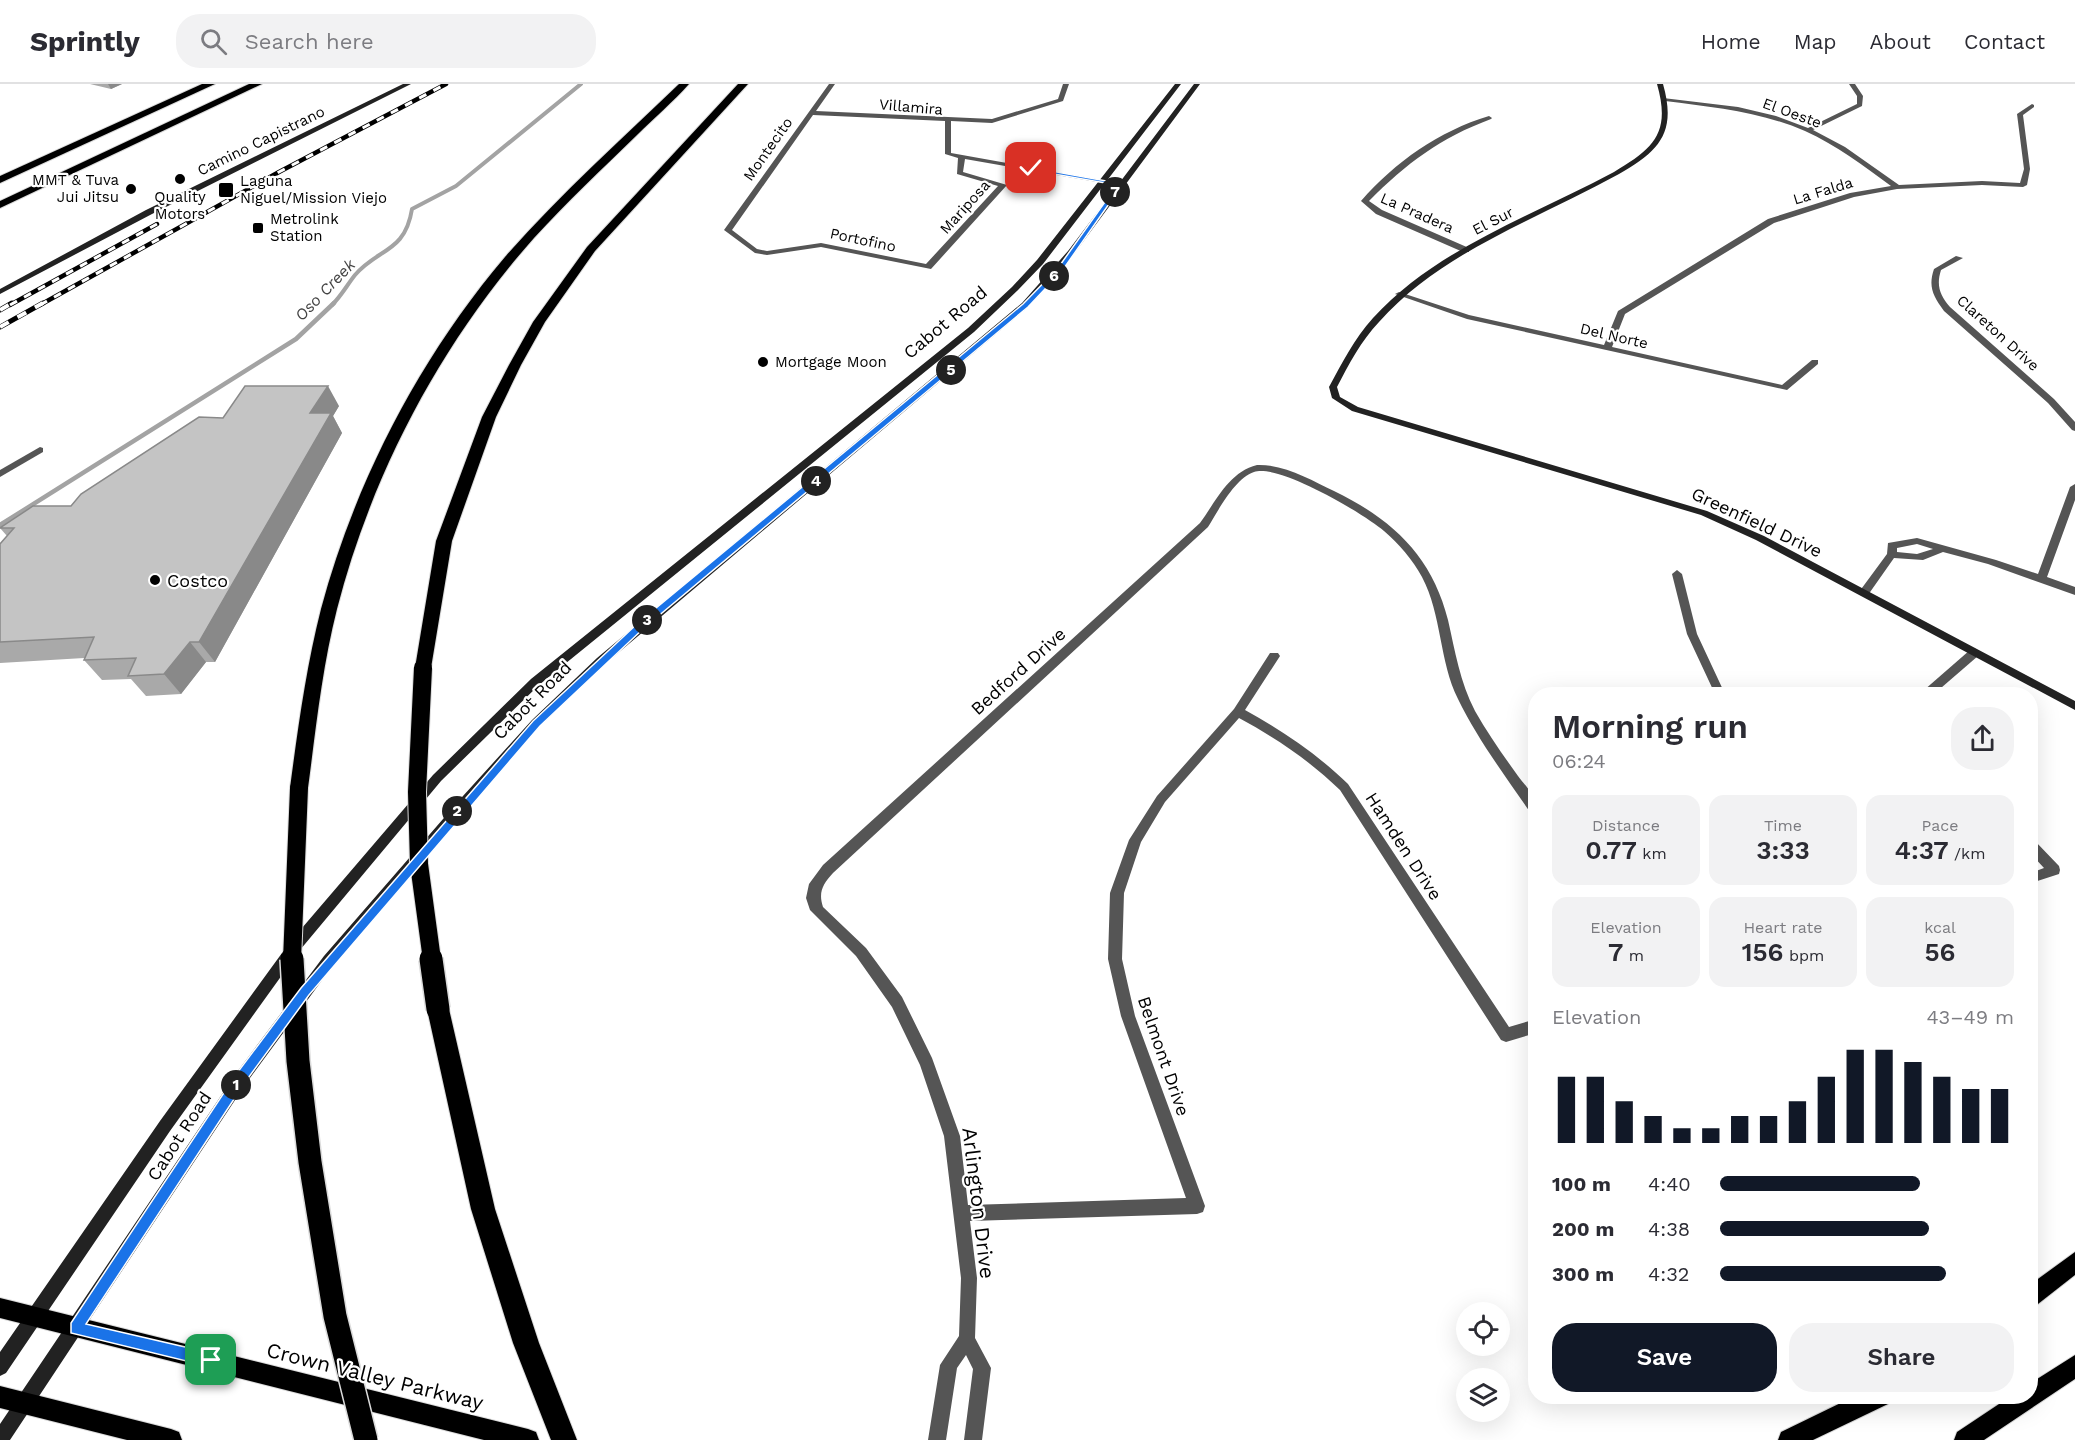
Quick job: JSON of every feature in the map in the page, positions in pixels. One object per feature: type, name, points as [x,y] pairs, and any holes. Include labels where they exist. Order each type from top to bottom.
[{"type":"highway","points":[[0,180],[210,84]]},
{"type":"highway","points":[[0,205],[256,84]]},
{"type":"highway","points":[[366,1440],[335,1316],[309,1162],[298,1061],[292,965],[299,788],[318,657],[345,558],[379,469],[415,398],[453,334],[487,288],[555,211],[684,84]]},
{"type":"highway","points":[[564,1440],[526,1343],[483,1209],[438,1009],[419,864],[417,792],[423,668],[444,542],[489,417],[515,365],[539,322],[591,249],[743,84]]},
{"type":"main road","name":"Camino Capistrano","points":[[0,292],[149,212],[408,84]]},
{"type":"main road","name":"Cabot Road","points":[[0,1367],[165,1126],[295,946],[437,778],[535,682],[971,330],[1040,262],[1137,131],[1178,84]]},
{"type":"main road","name":"Cabot Road","points":[[0,1440],[242,1077],[329,960],[482,783],[536,723],[633,633],[1025,305],[1060,269],[1120,184],[1197,84]]},
{"type":"main road","name":"El Sur","points":[[1336,398],[1333,387],[1359,338],[1399,294],[1466,250],[1613,175],[1655,144],[1666,119],[1665,99],[1660,84]]},
{"type":"main road","name":"Greenfield Drive","points":[[1336,398],[1355,409],[1704,513],[1760,538],[1864,592],[2075,706]]},
{"type":"main road","points":[[2038,1291],[2075,1262]]},
{"type":"main road","name":"Crown Valley Parkway","points":[[0,1308],[346,1392],[528,1440]]},
{"type":"main road","points":[[2038,1391],[2075,1366]]},
{"type":"main road","points":[[0,1397],[171,1440]]},
{"type":"main road","points":[[1789,1440],[1863,1404]]},
{"type":"main road","points":[[1965,1440],[2019,1404]]},
{"type":"street","name":"Montecito","points":[[728,230],[832,84]]},
{"type":"street","points":[[948,121],[992,121],[1028,111],[1061,100],[1066,84]]},
{"type":"street","points":[[1808,130],[1860,105],[1860,96],[1852,84]]},
{"type":"street","name":"El Oeste","points":[[1665,99],[1767,116],[1808,130],[1866,164],[1897,187]]},
{"type":"street","name":"La Falda","points":[[1607,348],[1621,313],[1771,221],[1853,195],[1897,187],[1982,183],[2023,185],[2027,169],[2020,114],[2032,106]]},
{"type":"street","name":"Villamira","points":[[810,113],[948,121],[948,154],[962,156]]},
{"type":"street","name":"La Pradera","points":[[1466,250],[1379,212],[1365,201],[1414,153],[1448,134],[1489,118]]},
{"type":"street","points":[[962,156],[1120,184]]},
{"type":"street","name":"Mariposa","points":[[928,267],[1003,185],[958,173],[962,156]]},
{"type":"street","name":"Portofino","points":[[728,230],[755,251],[767,253],[821,245],[928,267]]},
{"type":"street","name":"Clareton Drive","points":[[1959,258],[1938,269],[1934,281],[1937,296],[1961,323],[2051,400],[2075,429]]},
{"type":"street","name":"Del Norte","points":[[1399,294],[1467,317],[1784,388],[1815,362]]},
{"type":"street","points":[[0,474],[40,450]]},
{"type":"street","name":"Bedford Drive","points":[[813,898],[816,884],[828,868],[1197,532],[1234,483],[1249,470],[1266,468],[1284,472],[1356,505],[1408,548],[1427,576],[1440,611],[1450,657],[1462,696],[1489,743],[1528,799]]},
{"type":"street","points":[[2041,579],[2075,488]]},
{"type":"street","points":[[1864,592],[1892,554],[1892,545],[1917,541],[1992,562],[2075,591]]},
{"type":"street","points":[[1892,554],[1920,558],[1932,556],[1940,549]]},
{"type":"street","points":[[1677,574],[1692,634],[1717,687]]},
{"type":"street","points":[[1935,687],[1974,653]]},
{"type":"street","name":"Belmont Drive","points":[[961,1213],[1197,1206],[1128,1016],[1115,959],[1117,893],[1135,840],[1161,799],[1238,712],[1274,656]]},
{"type":"street","name":"Hamden Drive","points":[[1238,712],[1286,737],[1319,762],[1344,787],[1506,1035],[1528,1028]]},
{"type":"street","points":[[2038,853],[2054,870],[2038,876]]},
{"type":"street","name":"Arlington Drive","points":[[813,898],[817,910],[861,952],[897,1002],[922,1053],[952,1136],[969,1278],[967,1339],[982,1368],[973,1440]]},
{"type":"street","points":[[937,1440],[949,1365],[967,1339]]},
{"type":"building","name":"Costco","points":[[245,386],[328,386],[310,413],[331,413],[199,642],[190,642],[164,674],[128,676],[136,658],[84,660],[94,637],[0,642],[0,544],[14,528],[0,528],[33,506],[71,506],[81,494],[199,417],[223,418]]},
{"type":"waterway","name":"Oso Creek","points":[[333,304],[364,266],[397,242],[403,234],[412,209],[456,186],[581,84]]},
{"type":"waterway","name":"Oso Creek","points":[[0,525],[296,339],[333,304]]},
{"type":"railway","points":[[40,305],[279,172],[446,84]]},
{"type":"railway","points":[[10,305],[157,224]]},
{"type":"railway","points":[[0,310],[12,303]]},
{"type":"railway","points":[[0,327],[43,303]]},
{"type":"place","name":"Quality Motors","points":[[180,179]]},
{"type":"place","name":"MMT & Tuva Jui Jitsu","points":[[131,189]]},
{"type":"place","name":"Laguna Niguel/Mission Viejo","points":[[226,190]]},
{"type":"place","name":"Metrolink Station","points":[[258,228]]},
{"type":"place","name":"Mortgage Moon","points":[[763,362]]},
{"type":"place","name":"Costco","points":[[155,580]]},
{"type":"route","points":[[211,1360],[76,1328],[242,1077],[305,992],[329,960],[501,761],[536,723],[601,661],[669,601],[989,338],[1025,305],[1060,269],[1120,184],[1031,168]]}]
